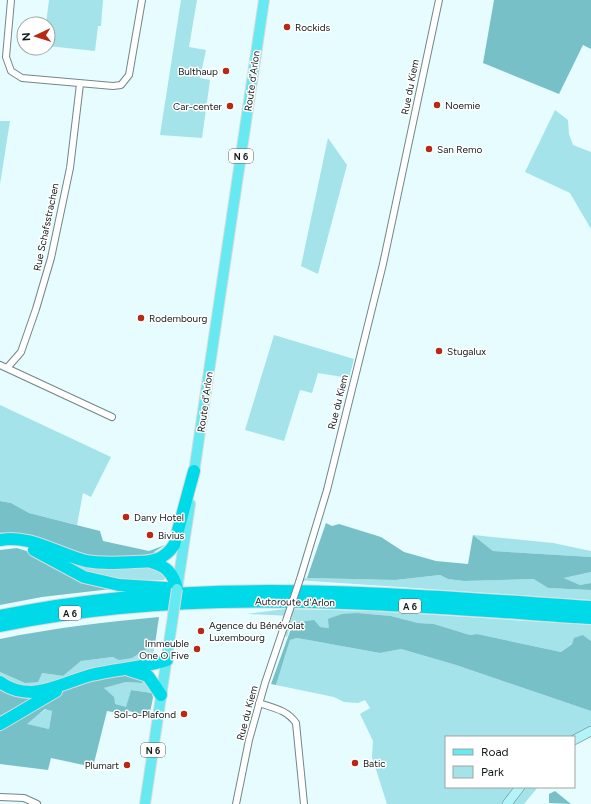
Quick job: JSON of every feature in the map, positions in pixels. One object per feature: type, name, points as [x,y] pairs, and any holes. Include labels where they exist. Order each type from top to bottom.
[{"type":"highway","points":[[0,541],[8,538],[19,540],[98,563],[151,562],[160,559],[168,554],[174,545],[194,471]]},
{"type":"highway","points":[[0,547],[18,545],[28,547],[71,571],[99,581],[118,585],[206,592]]},
{"type":"highway","points":[[151,562],[167,568],[176,581]]},
{"type":"highway","name":"Autoroute d'Arlon","points":[[0,616],[106,599],[206,592],[274,591],[365,593],[591,608]]},
{"type":"highway","name":"Autoroute d'Arlon","points":[[0,626],[107,608],[229,601],[371,604],[591,618]]},
{"type":"highway","points":[[0,682],[11,688],[33,692],[76,680],[166,660]]},
{"type":"highway","points":[[124,670],[148,676],[161,695]]},
{"type":"highway","points":[[0,724],[76,680]]},
{"type":"main road","name":"Route d'Arlon","points":[[145,804],[173,616],[176,581],[194,471],[264,0]]},
{"type":"main road","points":[[575,739],[591,731]]},
{"type":"main road","points":[[507,804],[519,788]]},
{"type":"street","points":[[10,0],[6,57],[11,72],[22,78],[113,86],[121,85],[127,80],[133,60],[142,0]]},
{"type":"street","name":"Rue du Kiem","points":[[236,804],[249,740],[259,703],[327,490],[377,286],[439,0]]},
{"type":"street","name":"Rue Schafsstrachen","points":[[8,368],[21,352],[36,309],[51,258],[70,168],[80,84]]},
{"type":"street","points":[[0,365],[112,417]]},
{"type":"street","points":[[259,703],[291,715],[296,723],[304,804]]},
{"type":"street","points":[[0,797],[24,798],[37,804]]},
{"type":"green space","points":[[49,0],[103,0],[101,26],[98,26],[95,51],[56,47],[56,16],[47,16]]},
{"type":"green space","points":[[181,0],[197,0],[189,47],[206,50],[200,78],[210,80],[202,138],[160,135]]},
{"type":"green space","points":[[555,110],[568,120],[569,134],[573,145],[591,152],[591,229],[570,193],[525,172]]},
{"type":"green space","points":[[0,121],[10,121],[0,184]]},
{"type":"green space","points":[[328,138],[347,165],[318,274],[301,266]]},
{"type":"green space","points":[[274,335],[354,359],[349,378],[318,373],[312,393],[300,390],[284,441],[245,430]]},
{"type":"green space","points":[[0,405],[111,457],[91,497],[83,493],[77,525],[29,513],[11,503],[0,501]]},
{"type":"green space","points":[[473,535],[553,543],[591,551],[591,557],[493,551]]},
{"type":"green space","points":[[64,558],[117,566],[158,568],[167,574],[164,580],[136,580],[100,577],[66,562]]},
{"type":"green space","points":[[591,572],[591,583],[580,585],[564,578]]},
{"type":"green space","points":[[440,575],[448,579],[464,581],[535,579],[548,588],[591,590],[591,600],[296,580],[307,578],[395,580]]},
{"type":"green space","points":[[285,609],[372,611],[591,625],[591,641],[583,635],[561,652],[477,634],[470,635],[434,624],[418,623],[391,616],[358,613],[329,628],[320,627],[289,630],[287,637],[285,636],[292,616],[247,614]]},
{"type":"green space","points":[[297,638],[380,653],[401,649],[456,665],[591,711],[591,727],[575,736],[445,736],[445,788],[515,788],[503,804],[387,804],[372,757],[373,741],[360,714],[370,708],[365,700],[358,703],[344,702],[334,697],[276,685],[290,640]]},
{"type":"green space","points":[[155,644],[153,656],[147,660],[128,662],[128,664],[49,685],[22,689],[0,678],[0,672],[25,683],[42,673],[63,676],[81,661],[113,657],[132,658]]},
{"type":"green space","points":[[144,679],[152,693],[131,690],[126,708],[114,704],[104,688],[126,682],[142,683]]},
{"type":"green space","points":[[46,709],[52,711],[49,729],[26,724]]},
{"type":"green space","points":[[524,788],[537,788],[524,804],[512,804]]},
{"type":"shaded area","points":[[494,0],[591,0],[591,49],[583,45],[559,94],[483,63]]},
{"type":"shaded area","points":[[0,501],[11,503],[29,513],[100,531],[103,541],[149,551],[165,545],[154,552],[156,556],[116,558],[87,556],[0,536]]},
{"type":"shaded area","points":[[326,523],[332,526],[339,524],[381,537],[404,552],[436,561],[468,564],[473,535],[493,551],[591,557],[591,572],[564,578],[580,585],[591,583],[591,590],[548,588],[534,579],[464,581],[448,579],[440,575],[395,580],[307,578]]},
{"type":"shaded area","points":[[17,548],[36,554],[111,589],[42,597],[0,605],[0,550]]},
{"type":"shaded area","points":[[358,613],[391,616],[418,623],[434,624],[470,635],[477,634],[561,652],[572,644],[574,638],[583,635],[591,641],[591,711],[456,665],[401,649],[380,653],[297,638],[290,640],[276,685],[271,684],[293,623],[314,620],[320,627],[329,628],[328,619],[342,614]]},
{"type":"shaded area","points":[[159,617],[155,644],[132,658],[119,660],[113,657],[81,661],[63,676],[42,673],[38,682],[25,683],[0,672],[0,639],[79,626]]},
{"type":"shaded area","points":[[124,675],[135,675],[144,679],[142,683],[126,682],[104,688],[114,697],[115,704],[126,707],[131,690],[152,693],[153,698],[149,717],[129,711],[123,714],[107,711],[93,767],[51,758],[48,770],[0,764],[0,728],[62,691],[78,684]],"holes":[[[45,709],[52,711],[49,729],[27,724]]]},
{"type":"shaded area","points":[[0,686],[29,694],[30,699],[0,716]]},
{"type":"shaded area","points":[[555,791],[571,804],[549,803],[549,794]]},
{"type":"place","name":"Rockids","points":[[287,27]]},
{"type":"place","name":"Bulthaup","points":[[226,71]]},
{"type":"place","name":"Noemie","points":[[437,105]]},
{"type":"place","name":"Car-center","points":[[230,106]]},
{"type":"place","name":"San Remo","points":[[429,149]]},
{"type":"place","name":"Rodembourg","points":[[141,318]]},
{"type":"place","name":"Stugalux","points":[[439,351]]},
{"type":"place","name":"Dany Hotel","points":[[126,517]]},
{"type":"place","name":"Bivius","points":[[150,535]]},
{"type":"place","name":"Agence du Bénévolat Luxembourg","points":[[201,631]]},
{"type":"place","name":"Immeuble One O Five","points":[[197,649]]},
{"type":"place","name":"Sol-o-Plafond","points":[[184,714]]},
{"type":"place","name":"Batic","points":[[355,763]]},
{"type":"place","name":"Plumart","points":[[127,765]]}]
